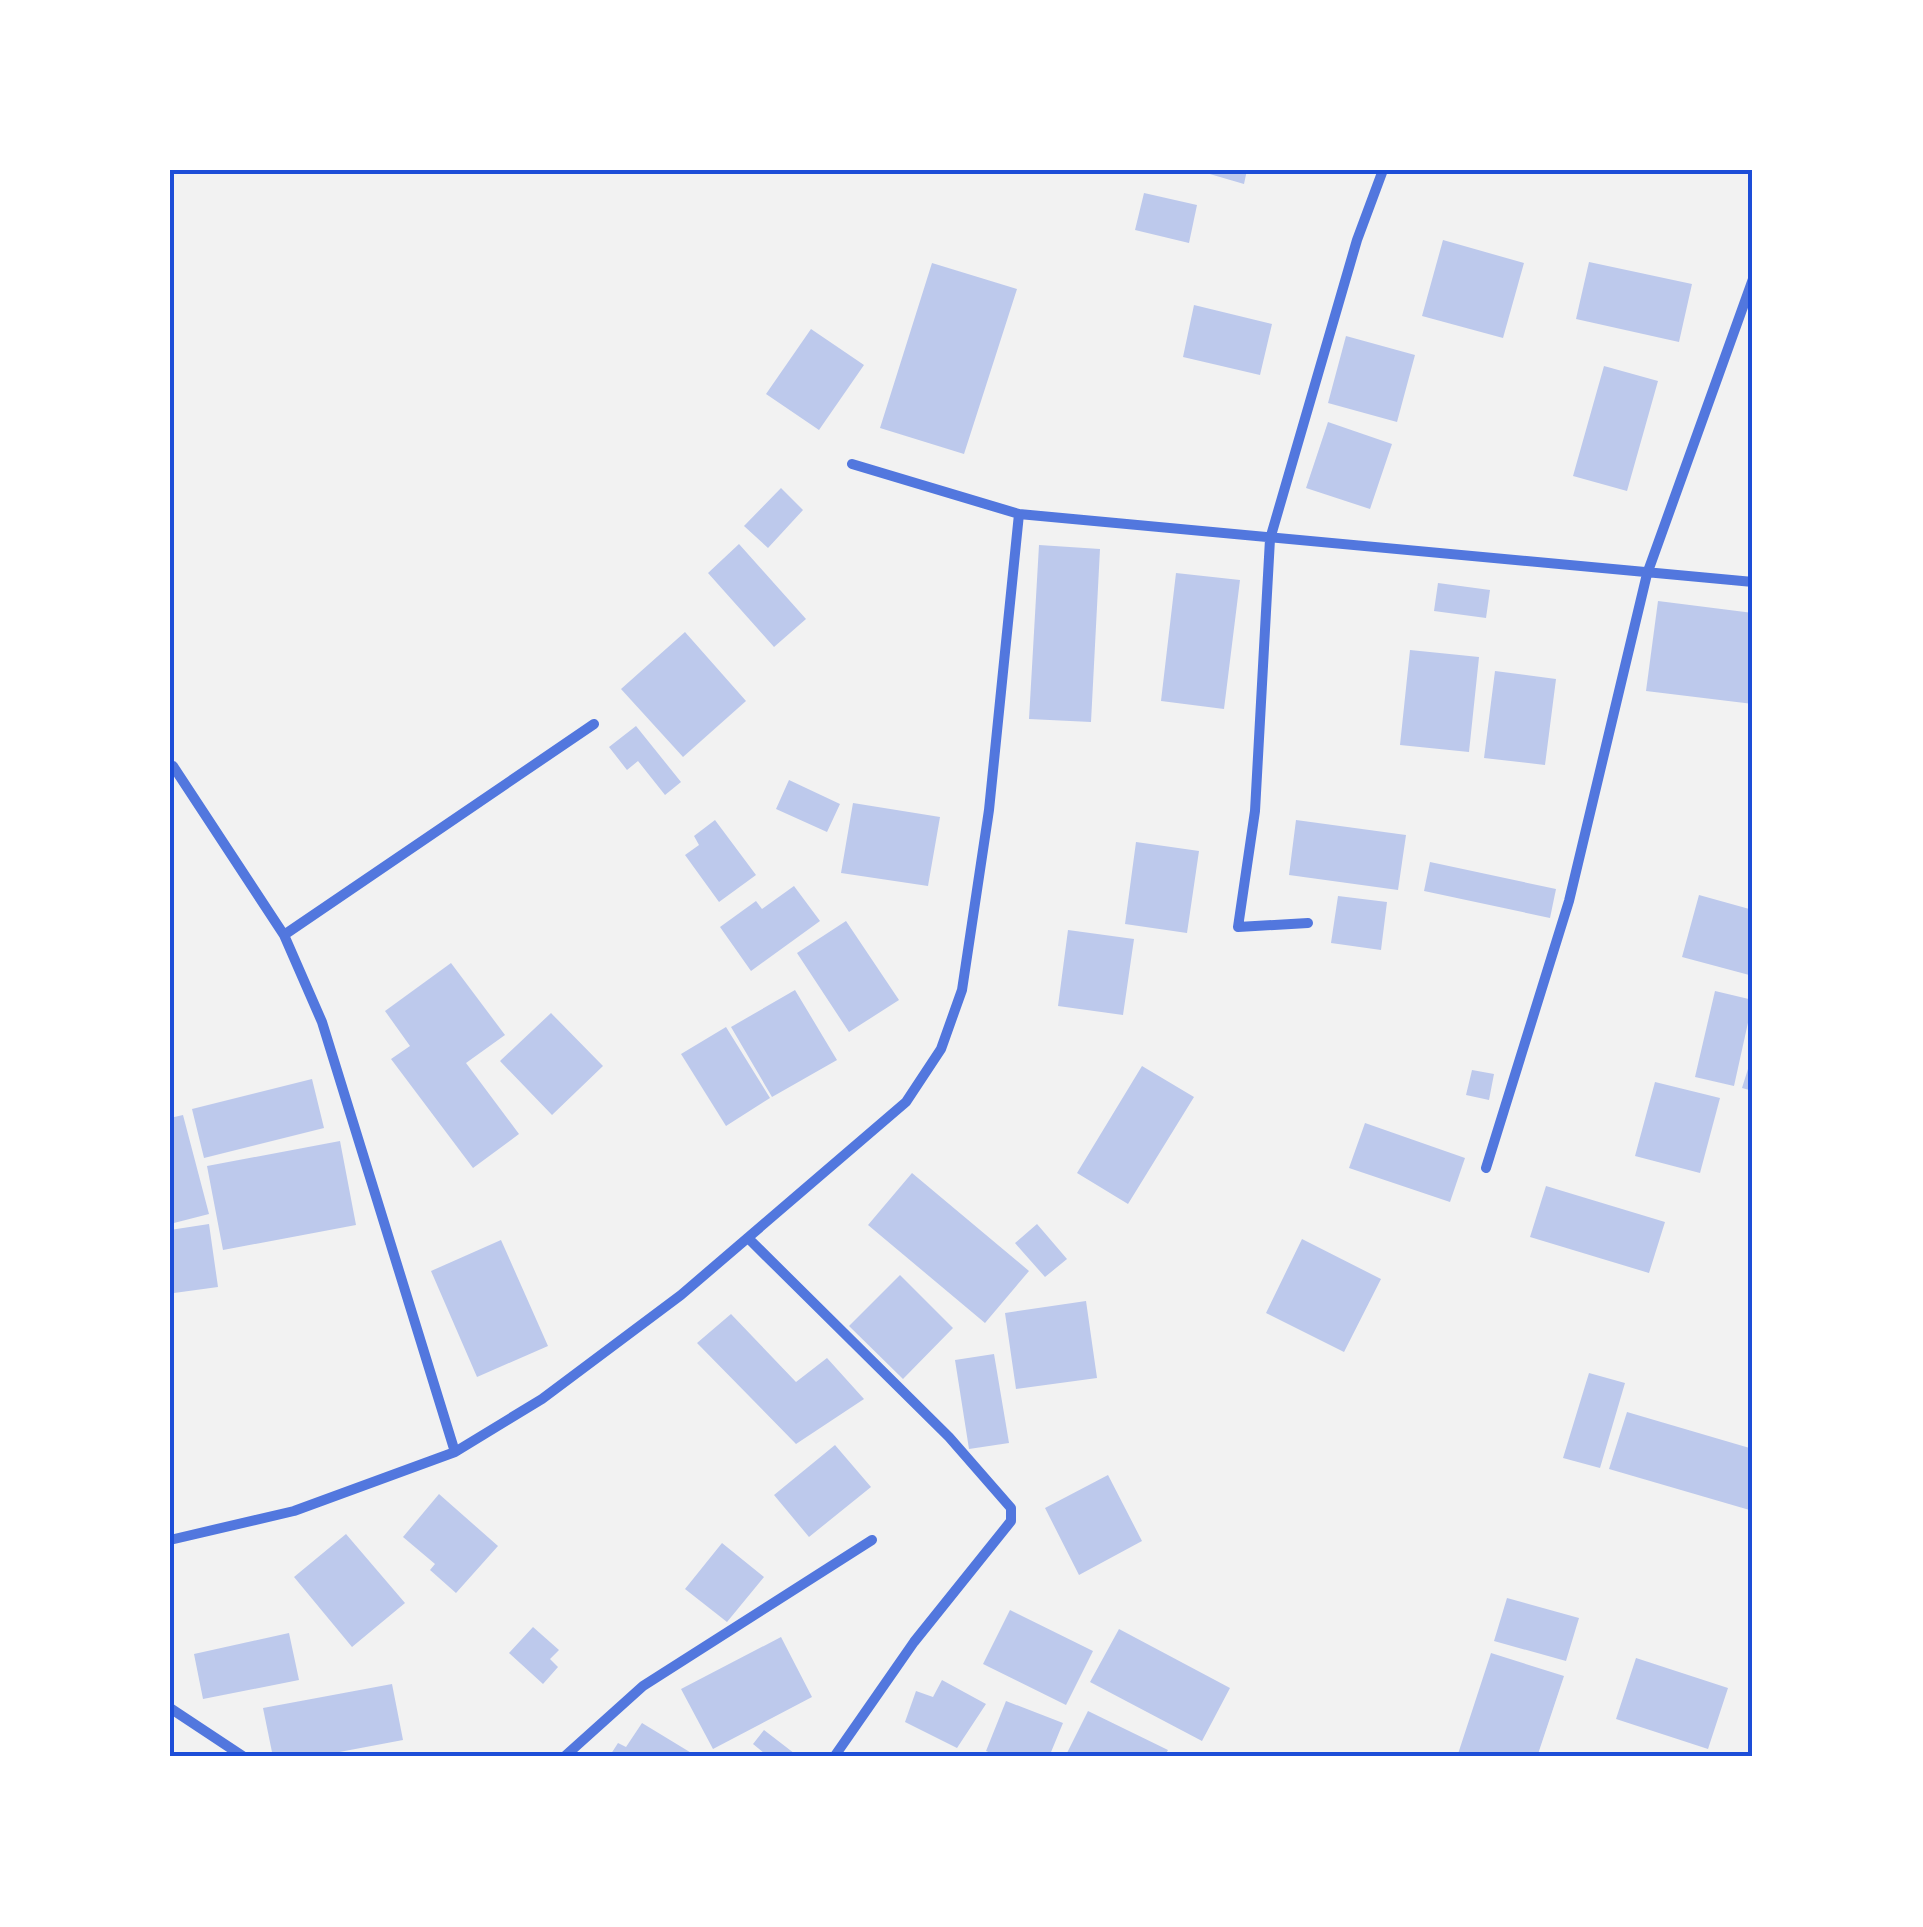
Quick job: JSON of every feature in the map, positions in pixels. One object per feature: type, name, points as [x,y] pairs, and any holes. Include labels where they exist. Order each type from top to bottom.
[{"type":"street","points":[[1308,923],[1238,927],[1255,811],[1270,539],[1357,240],[1383,170]]},
{"type":"street","points":[[1486,1168],[1569,902],[1647,574],[1753,278]]},
{"type":"street","points":[[852,464],[1019,514],[1753,582]]},
{"type":"street","points":[[170,1540],[294,1511],[455,1452],[542,1399],[681,1296],[906,1102],[941,1049],[962,990],[989,810],[1019,514]]},
{"type":"street","points":[[284,934],[594,724]]},
{"type":"street","points":[[170,767],[174,766],[284,934],[322,1022],[455,1452]]},
{"type":"street","points":[[748,1238],[949,1437],[1011,1508],[1011,1521],[914,1642],[834,1757]]},
{"type":"street","points":[[564,1757],[643,1686],[872,1540]]},
{"type":"street","points":[[170,1708],[244,1757]]},
{"type":"building","points":[[1196,170],[1247,170],[1244,184]]},
{"type":"building","points":[[1144,193],[1197,205],[1189,243],[1135,230]]},
{"type":"building","points":[[1443,240],[1524,263],[1503,338],[1422,316]]},
{"type":"building","points":[[1589,262],[1692,284],[1679,342],[1576,319]]},
{"type":"building","points":[[932,263],[1017,289],[964,454],[880,428]]},
{"type":"building","points":[[1194,305],[1272,324],[1260,375],[1183,357]]},
{"type":"building","points":[[811,329],[864,365],[819,430],[766,394]]},
{"type":"building","points":[[1346,336],[1415,355],[1397,422],[1328,403]]},
{"type":"building","points":[[1604,366],[1658,381],[1627,491],[1573,476]]},
{"type":"building","points":[[1328,422],[1392,444],[1370,509],[1306,488]]},
{"type":"building","points":[[781,488],[803,510],[768,548],[744,526]]},
{"type":"building","points":[[739,544],[806,619],[774,647],[708,573]]},
{"type":"building","points":[[1039,545],[1100,549],[1091,722],[1029,719]]},
{"type":"building","points":[[1176,573],[1240,580],[1224,709],[1161,701]]},
{"type":"building","points":[[1438,583],[1490,590],[1486,618],[1434,611]]},
{"type":"building","points":[[1658,601],[1753,613],[1753,704],[1646,691]]},
{"type":"building","points":[[685,632],[746,701],[683,757],[621,689]]},
{"type":"building","points":[[1410,650],[1479,657],[1469,752],[1400,745]]},
{"type":"building","points":[[1495,671],[1556,679],[1545,765],[1484,758]]},
{"type":"building","points":[[636,726],[681,782],[665,795],[638,761],[627,770],[609,747]]},
{"type":"building","points":[[789,780],[840,804],[827,832],[776,809]]},
{"type":"building","points":[[853,803],[940,817],[928,886],[841,873]]},
{"type":"building","points":[[715,820],[756,875],[719,902],[685,855],[699,845],[694,836]]},
{"type":"building","points":[[1296,820],[1406,835],[1398,890],[1289,875]]},
{"type":"building","points":[[1136,842],[1199,851],[1187,933],[1125,924]]},
{"type":"building","points":[[1430,862],[1556,889],[1550,918],[1424,891]]},
{"type":"building","points":[[794,886],[820,921],[751,971],[720,927],[756,901],[762,909]]},
{"type":"building","points":[[1699,895],[1753,910],[1753,976],[1682,957]]},
{"type":"building","points":[[1338,896],[1387,902],[1381,950],[1331,943]]},
{"type":"building","points":[[846,921],[899,1000],[849,1032],[797,953]]},
{"type":"building","points":[[1068,930],[1134,939],[1123,1015],[1058,1006]]},
{"type":"building","points":[[451,963],[505,1035],[466,1063],[519,1134],[473,1168],[391,1059],[410,1046],[385,1011]]},
{"type":"building","points":[[795,990],[837,1060],[772,1097],[731,1027]]},
{"type":"building","points":[[1715,991],[1753,1000],[1734,1086],[1695,1077]]},
{"type":"building","points":[[551,1013],[603,1066],[552,1115],[500,1061]]},
{"type":"building","points":[[726,1027],[770,1098],[726,1126],[681,1054]]},
{"type":"building","points":[[1753,1053],[1753,1091],[1742,1088]]},
{"type":"building","points":[[1142,1066],[1194,1097],[1128,1204],[1077,1173]]},
{"type":"building","points":[[1472,1070],[1494,1074],[1489,1100],[1466,1095]]},
{"type":"building","points":[[312,1079],[324,1128],[204,1158],[192,1109]]},
{"type":"building","points":[[1655,1082],[1720,1098],[1700,1173],[1635,1156]]},
{"type":"building","points":[[183,1115],[209,1214],[170,1224],[170,1118]]},
{"type":"building","points":[[1365,1123],[1465,1158],[1450,1202],[1349,1168]]},
{"type":"building","points":[[340,1141],[356,1225],[223,1250],[207,1166]]},
{"type":"building","points":[[912,1173],[1029,1271],[985,1323],[868,1225]]},
{"type":"building","points":[[1546,1186],[1665,1222],[1649,1273],[1530,1237]]},
{"type":"building","points":[[209,1224],[218,1287],[174,1293],[170,1230]]},
{"type":"building","points":[[1037,1224],[1067,1259],[1045,1277],[1015,1243]]},
{"type":"building","points":[[1302,1239],[1381,1279],[1344,1352],[1266,1313]]},
{"type":"building","points":[[501,1240],[548,1346],[477,1377],[431,1271]]},
{"type":"building","points":[[900,1275],[953,1328],[903,1379],[849,1326]]},
{"type":"building","points":[[1086,1301],[1097,1378],[1016,1389],[1005,1313]]},
{"type":"building","points":[[731,1314],[796,1382],[827,1358],[864,1399],[796,1444],[697,1343]]},
{"type":"building","points":[[994,1354],[1009,1443],[969,1449],[955,1360]]},
{"type":"building","points":[[1589,1373],[1625,1383],[1600,1468],[1563,1458]]},
{"type":"building","points":[[1627,1412],[1753,1449],[1753,1511],[1609,1469]]},
{"type":"building","points":[[835,1445],[871,1487],[809,1537],[774,1495]]},
{"type":"building","points":[[1108,1475],[1142,1541],[1079,1575],[1045,1508]]},
{"type":"building","points":[[439,1494],[498,1546],[456,1593],[430,1570],[435,1564],[403,1537]]},
{"type":"building","points":[[346,1534],[405,1603],[352,1647],[294,1577]]},
{"type":"building","points":[[722,1543],[764,1577],[727,1622],[685,1589]]},
{"type":"building","points":[[1507,1598],[1579,1618],[1566,1661],[1494,1641]]},
{"type":"building","points":[[1010,1610],[1093,1651],[1066,1705],[983,1664]]},
{"type":"building","points":[[533,1627],[559,1650],[550,1659],[558,1667],[543,1684],[509,1653]]},
{"type":"building","points":[[1119,1629],[1230,1688],[1202,1741],[1090,1682]]},
{"type":"building","points":[[289,1633],[299,1680],[203,1699],[194,1654]]},
{"type":"building","points":[[781,1637],[812,1697],[713,1749],[681,1689]]},
{"type":"building","points":[[1491,1653],[1564,1676],[1537,1757],[1457,1757]]},
{"type":"building","points":[[1636,1658],[1728,1688],[1708,1749],[1616,1719]]},
{"type":"building","points":[[942,1680],[986,1704],[957,1748],[905,1722],[916,1691],[933,1697]]},
{"type":"building","points":[[392,1684],[403,1740],[313,1757],[273,1757],[263,1708]]},
{"type":"building","points":[[1006,1701],[1063,1723],[1049,1757],[1000,1757],[986,1751]]},
{"type":"building","points":[[1088,1711],[1168,1750],[1164,1757],[1065,1757]]},
{"type":"building","points":[[642,1723],[698,1757],[609,1757],[618,1743],[626,1747]]},
{"type":"building","points":[[764,1730],[799,1757],[769,1757],[753,1744]]}]
